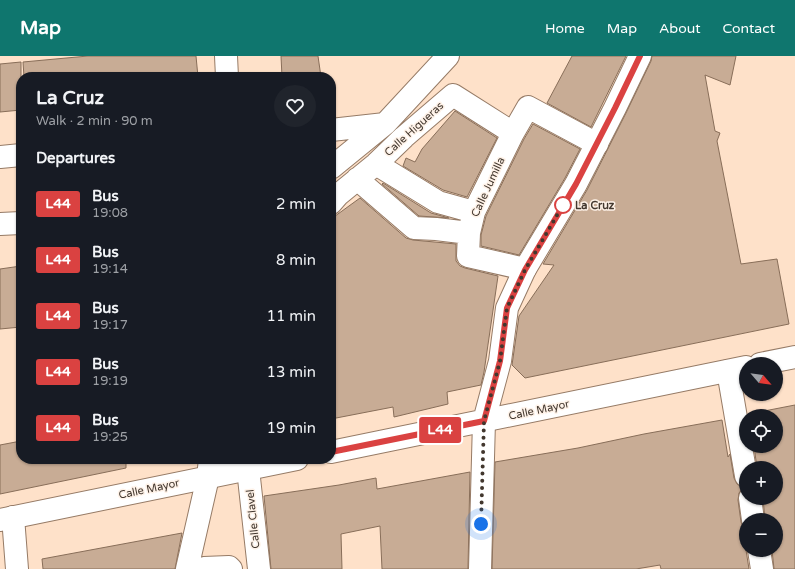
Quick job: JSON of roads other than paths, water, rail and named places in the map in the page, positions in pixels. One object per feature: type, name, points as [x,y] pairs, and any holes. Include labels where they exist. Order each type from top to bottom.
[{"type":"street","points":[[226,56],[227,72]]},
{"type":"street","points":[[336,164],[385,124],[448,56]]},
{"type":"street","points":[[480,569],[484,421],[500,361],[507,308],[525,270],[576,184],[640,56]]},
{"type":"street","name":"Calle Higueras","points":[[336,197],[376,164],[404,137],[453,95],[513,133]]},
{"type":"street","points":[[513,133],[528,106],[597,144]]},
{"type":"street","points":[[336,129],[385,124]]},
{"type":"street","name":"Calle Jumilla","points":[[513,133],[472,222],[468,256],[525,270]]},
{"type":"street","points":[[0,157],[16,156]]},
{"type":"street","points":[[376,164],[472,222]]},
{"type":"street","points":[[357,179],[414,228],[436,229],[472,222]]},
{"type":"street","points":[[0,224],[16,223]]},
{"type":"street","points":[[783,359],[795,357]]},
{"type":"street","points":[[737,369],[745,461]]},
{"type":"street","name":"Calle Mayor","points":[[336,451],[737,369]]},
{"type":"street","name":"Calle Mayor","points":[[6,519],[209,468],[248,469],[272,464]]},
{"type":"street","points":[[187,569],[209,468]]},
{"type":"street","name":"Calle Clavel","points":[[248,469],[259,569]]},
{"type":"street","points":[[6,519],[17,569]]},
{"type":"street","points":[[760,557],[762,569]]},
{"type":"street","points":[[202,569],[228,567],[231,569]]},
{"type":"place","name":"La Cruz","points":[[563,205]]}]
